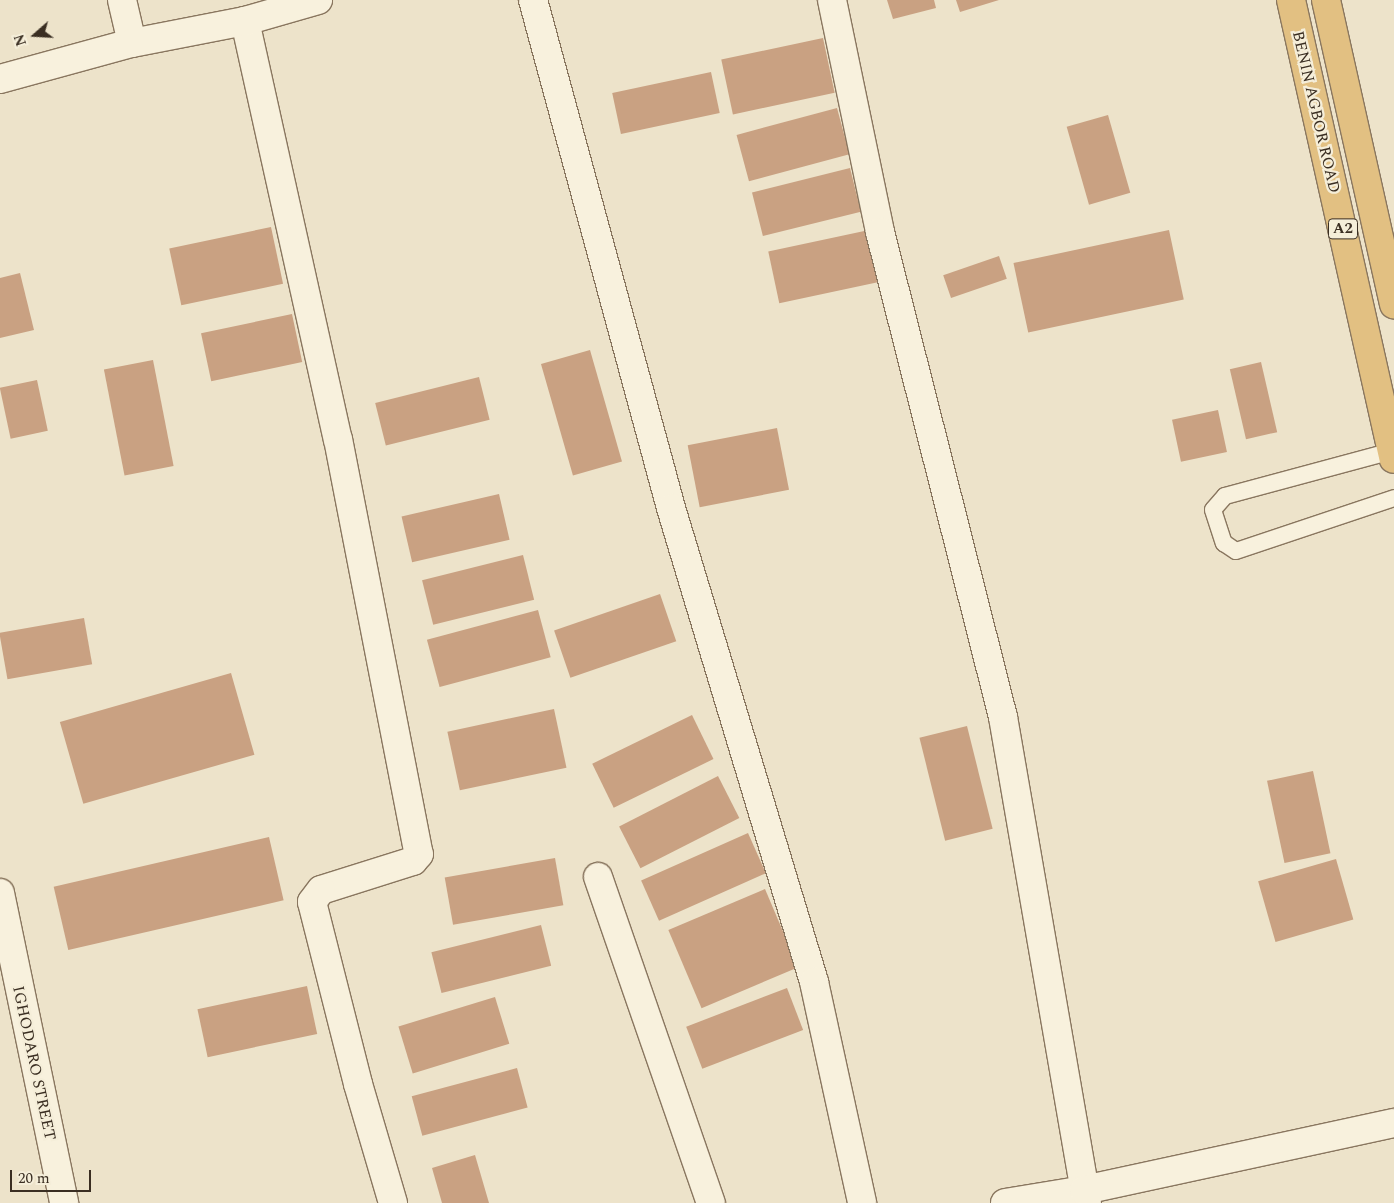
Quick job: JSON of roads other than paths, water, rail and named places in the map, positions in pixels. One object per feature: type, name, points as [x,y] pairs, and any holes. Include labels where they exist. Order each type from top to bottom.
[{"type":"highway","name":"BENIN AGBOR ROAD","points":[[1291,0],[1393,455]]},
{"type":"highway","name":"BENIN AGBOR ROAD","points":[[1326,0],[1388,250],[1394,304]]},
{"type":"street","points":[[122,0],[132,43]]},
{"type":"street","points":[[0,79],[132,43],[245,21],[318,0]]},
{"type":"street","points":[[533,0],[671,508],[814,982],[862,1203]]},
{"type":"street","points":[[832,0],[880,232],[1003,717],[1086,1197]]},
{"type":"street","points":[[245,21],[338,439],[419,854],[413,861],[321,890],[312,902],[358,1084],[393,1203]]},
{"type":"street","points":[[598,877],[712,1203]]},
{"type":"street","name":"IGHODARO STREET","points":[[0,893],[7,972],[64,1203]]},
{"type":"street","points":[[1005,1203],[1086,1197],[1394,1124]]},
{"type":"lane","points":[[1393,455],[1225,496],[1213,510],[1224,543],[1236,550],[1394,498]]}]
